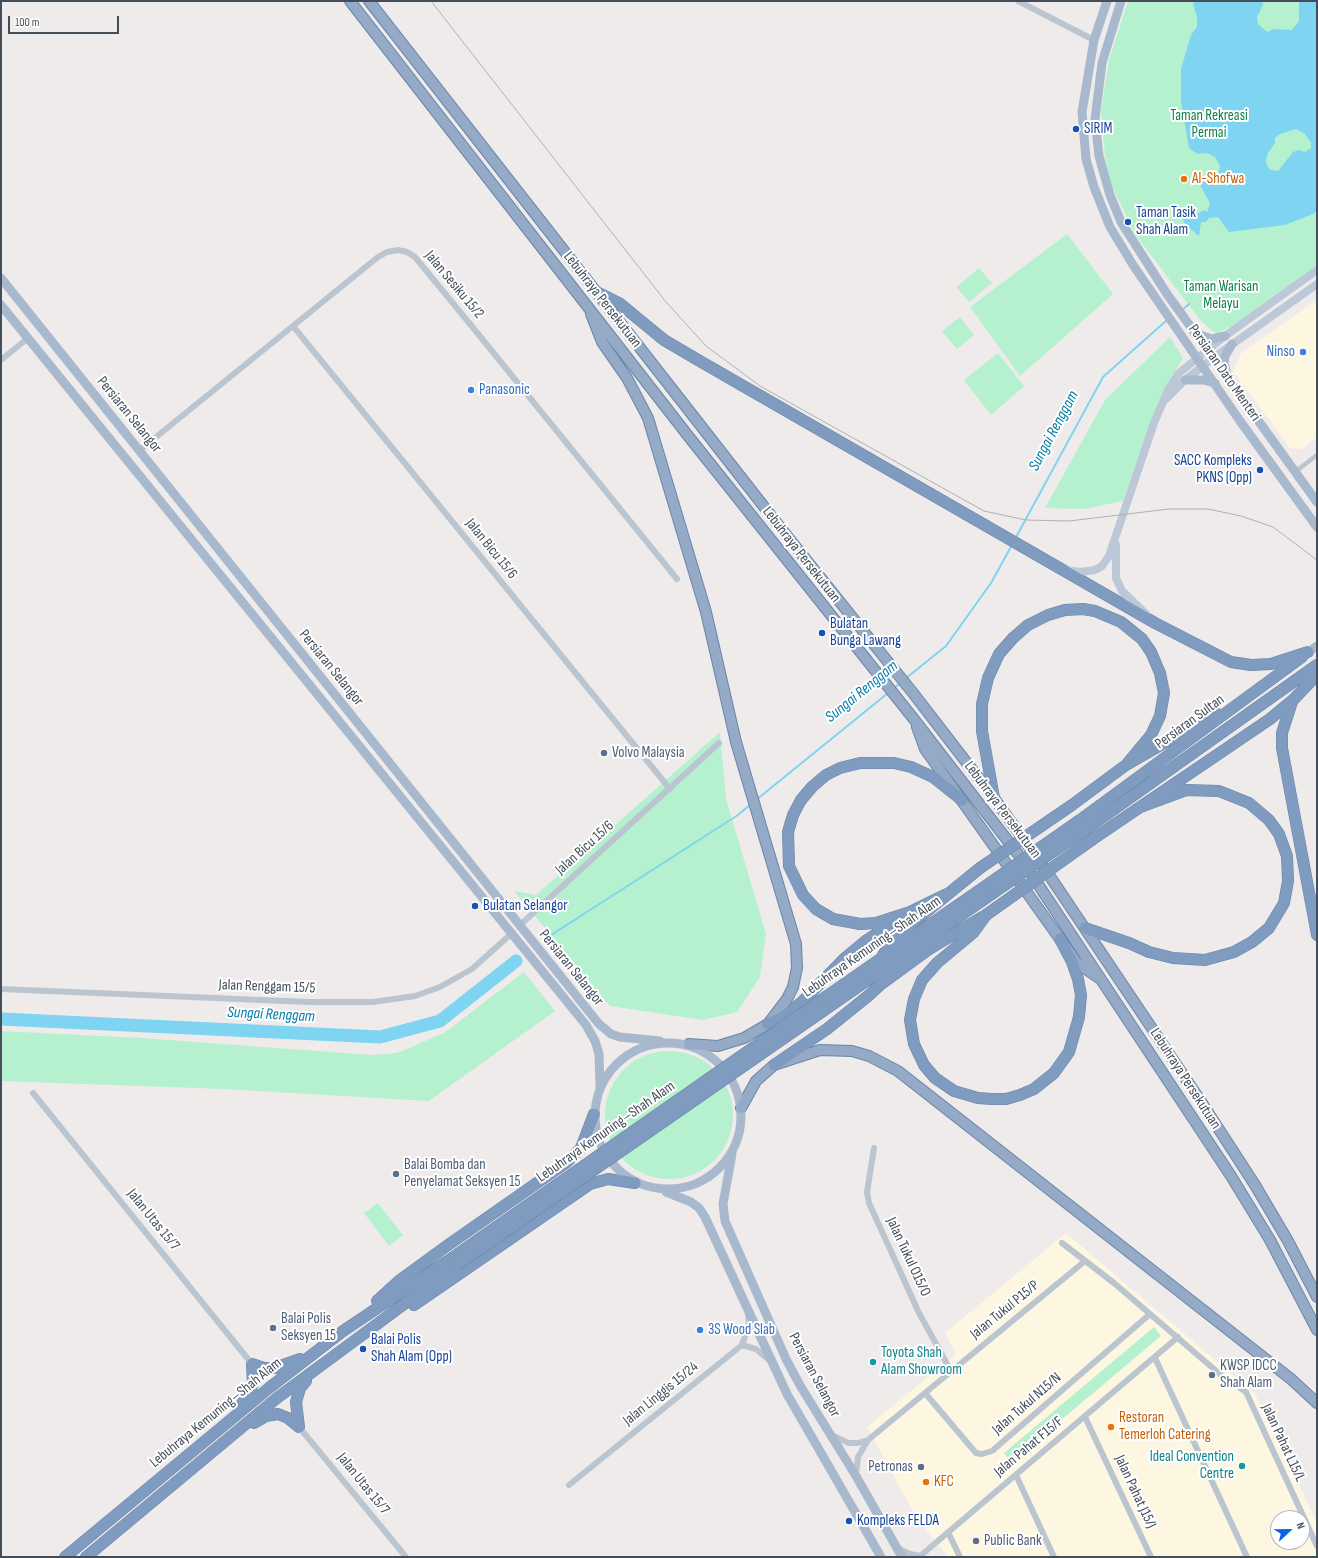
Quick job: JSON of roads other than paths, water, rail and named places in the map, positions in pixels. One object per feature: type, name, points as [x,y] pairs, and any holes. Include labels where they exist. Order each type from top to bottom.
[{"type":"highway","name":"Lebuhraya Persekutuan","points":[[350,1],[585,301],[689,437],[913,718],[1018,854],[1104,981],[1235,1182],[1270,1240],[1317,1330]]},
{"type":"highway","name":"Lebuhraya Persekutuan","points":[[369,1],[773,518],[913,692],[994,798],[1085,928],[1255,1185],[1288,1241],[1317,1297]]},
{"type":"highway","points":[[599,294],[619,303],[664,340],[1155,623],[1231,662],[1250,665],[1271,664],[1312,649]]},
{"type":"highway","points":[[585,301],[602,342],[627,378],[648,418],[706,612],[736,742],[796,944],[797,968],[793,987],[787,999],[768,1024]]},
{"type":"highway","points":[[994,798],[982,731],[982,704],[988,678],[999,654],[1013,638],[1028,625],[1048,615],[1065,610],[1095,611],[1121,622],[1142,639],[1151,652],[1160,673],[1164,693],[1160,716],[1150,735],[1126,765]]},
{"type":"highway","name":"Persiaran Sultan","points":[[1083,825],[1312,649]]},
{"type":"highway","name":"Persiaran Sultan","points":[[1083,825],[1317,665]]},
{"type":"highway","points":[[741,1108],[756,1081],[774,1065],[827,1029],[868,996],[880,984],[928,950],[986,915],[1093,838],[1252,733],[1293,700],[1317,675]]},
{"type":"highway","points":[[881,959],[894,938],[980,868],[1072,805],[1126,765],[1217,713],[1245,700]]},
{"type":"highway","points":[[1293,700],[1282,733],[1282,748],[1317,935]]},
{"type":"highway","points":[[913,718],[925,749],[1060,939],[1077,962],[1104,981]]},
{"type":"highway","points":[[947,894],[910,912],[876,923],[860,924],[833,919],[816,909],[803,895],[789,866],[788,832],[793,815],[801,800],[812,787],[826,775],[840,768],[860,763],[894,763],[911,767],[933,777],[962,800]]},
{"type":"highway","points":[[1085,928],[1129,943],[1149,952],[1173,958],[1205,960],[1234,952],[1252,942],[1269,928],[1284,903],[1288,881],[1287,856],[1279,834],[1269,820],[1249,803],[1219,791],[1186,790],[1140,807]]},
{"type":"highway","name":"Lebuhraya Kemuning–Shah Alam","points":[[820,1007],[846,995],[993,887],[1083,825]]},
{"type":"highway","name":"Lebuhraya Kemuning–Shah Alam","points":[[65,1557],[228,1422],[343,1331],[454,1261],[820,1007],[881,959],[993,887]]},
{"type":"highway","points":[[689,1044],[718,1046],[744,1038],[783,1017],[802,1002],[844,959],[910,912]]},
{"type":"highway","points":[[986,915],[973,934],[937,963],[922,980],[914,999],[910,1020],[914,1044],[924,1065],[936,1078],[954,1091],[978,1098],[992,1099],[1006,1099],[1020,1095],[1034,1089],[1054,1073],[1069,1052],[1079,1017],[1081,994],[1072,962],[1060,939]]},
{"type":"highway","points":[[846,995],[880,984]]},
{"type":"highway","points":[[774,1065],[820,1050],[838,1050],[852,1051],[869,1056],[898,1071],[1291,1379],[1317,1403]]},
{"type":"highway","points":[[343,1331],[400,1280],[567,1162],[581,1148],[594,1114]]},
{"type":"highway","points":[[358,1338],[427,1296],[590,1184],[608,1179],[634,1183]]},
{"type":"highway","name":"Lebuhraya Kemuning–Shah Alam","points":[[86,1557],[277,1398],[358,1338],[454,1261]]},
{"type":"highway","points":[[228,1422],[248,1396],[253,1384],[252,1364],[264,1368],[275,1368],[314,1354]]},
{"type":"highway","points":[[300,1427],[296,1402],[300,1388],[316,1370]]},
{"type":"highway","points":[[233,1435],[266,1416],[278,1414],[288,1418],[300,1427]]},
{"type":"main road","name":"Persiaran Dato Menteri","points":[[1108,1],[1094,40],[1082,112],[1086,159],[1094,187],[1110,226],[1157,300],[1317,527]]},
{"type":"main road","name":"Persiaran Dato Menteri","points":[[1121,1],[1102,63],[1095,119],[1099,156],[1110,195],[1121,222],[1166,294],[1317,502]]},
{"type":"main road","points":[[1063,570],[1087,571],[1102,566],[1109,556],[1154,422],[1166,399],[1168,390],[1179,374],[1206,350],[1317,270]]},
{"type":"main road","name":"Persiaran Selangor","points":[[1,278],[593,1018],[606,1032],[620,1037],[660,1041]]},
{"type":"main road","points":[[1166,399],[1203,365],[1314,286],[1305,279]]},
{"type":"main road","name":"Persiaran Selangor","points":[[1,305],[511,934],[586,1024],[595,1041],[599,1054],[600,1087]]},
{"type":"main road","points":[[1191,329],[1212,339],[1225,336]]},
{"type":"main road","points":[[1229,379],[1224,363],[1225,356],[1232,344]]},
{"type":"main road","points":[[1185,380],[1203,380],[1215,384]]},
{"type":"main road","points":[[1116,536],[1116,578],[1122,591],[1155,623]]},
{"type":"main road","points":[[660,1041],[689,1044],[714,1058],[732,1080],[741,1108],[740,1130],[733,1150],[722,1166],[708,1178],[684,1187],[661,1190],[646,1188],[634,1183],[612,1164],[603,1150],[597,1136],[594,1114],[600,1087],[613,1070],[627,1057],[660,1041]]},
{"type":"main road","name":"Persiaran Selangor","points":[[733,1150],[723,1204],[725,1221],[786,1359],[801,1388],[856,1476],[902,1557]]},
{"type":"main road","name":"Persiaran Selangor","points":[[661,1190],[679,1196],[699,1208],[705,1217],[787,1394],[880,1557]]},
{"type":"street","points":[[1018,1],[1094,40]]},
{"type":"street","name":"Jalan Sesiku 15/2","points":[[140,450],[378,257],[387,252],[398,250],[407,252],[414,257],[677,579]]},
{"type":"street","name":"Jalan Bicu 15/6","points":[[293,326],[670,789]]},
{"type":"street","points":[[1,360],[28,338]]},
{"type":"street","points":[[1295,472],[1317,455]]},
{"type":"street","name":"Jalan Bicu 15/6","points":[[519,926],[719,744]]},
{"type":"street","name":"Jalan Renggam 15/5","points":[[1,989],[309,1002],[373,1002],[415,996],[440,986],[472,969],[511,934]]},
{"type":"street","name":"Jalan Utas 15/7","points":[[32,1093],[252,1364]]},
{"type":"street","name":"Jalan Tukul O15/O","points":[[874,1148],[867,1192],[869,1203],[919,1313],[951,1371]]},
{"type":"street","name":"Jalan Pahat L15/L","points":[[1062,1243],[1178,1337],[1222,1376],[1246,1392],[1317,1546]]},
{"type":"street","name":"Jalan Tukul P15/P","points":[[868,1440],[1085,1262]]},
{"type":"street","points":[[747,1308],[749,1325],[742,1345],[756,1349],[771,1362]]},
{"type":"street","name":"Jalan Tukul N15/N","points":[[925,1393],[976,1453],[982,1454],[992,1451],[1150,1314]]},
{"type":"street","points":[[1178,1337],[1155,1358],[1247,1557]]},
{"type":"street","name":"Jalan Linggis 15/24","points":[[569,1485],[742,1345]]},
{"type":"street","name":"Jalan Pahat F15/F","points":[[896,1547],[920,1557],[1155,1358]]},
{"type":"street","name":"Jalan Pahat J15/J","points":[[1085,1417],[1151,1557]]},
{"type":"street","name":"Jalan Utas 15/7","points":[[300,1427],[406,1557]]},
{"type":"street","points":[[830,1435],[849,1443],[858,1443],[868,1440]]},
{"type":"street","points":[[856,1476],[858,1457],[868,1440]]},
{"type":"street","points":[[1016,1475],[1054,1557]]},
{"type":"street","points":[[948,1532],[960,1557]]},
{"type":"water","name":"Taman Tasik Shah Alam","points":[[1198,1],[1262,1],[1263,5],[1257,17],[1258,24],[1267,32],[1274,29],[1292,30],[1299,21],[1299,1],[1317,1],[1317,211],[1313,214],[1285,225],[1229,232],[1218,217],[1209,218],[1206,222],[1201,222],[1199,236],[1186,225],[1180,215],[1191,209],[1197,214],[1204,210],[1207,212],[1210,203],[1199,183],[1213,179],[1219,172],[1220,166],[1215,157],[1207,153],[1197,154],[1189,148],[1181,101],[1181,69],[1191,35],[1197,27],[1197,17],[1193,3]],"holes":[[[1296,129],[1305,134],[1311,143],[1311,148],[1305,152],[1299,150],[1293,152],[1278,171],[1271,170],[1267,166],[1266,160],[1268,153],[1275,143],[1275,138],[1280,134]]]},
{"type":"waterway","name":"Sungai Renggam","points":[[1182,310],[1189,304]]},
{"type":"waterway","name":"Sungai Renggam","points":[[1015,539],[1103,377],[1167,320]]},
{"type":"waterway","name":"Sungai Renggam","points":[[905,679],[946,646],[991,583],[1012,545]]},
{"type":"waterway","name":"Sungai Renggam","points":[[893,689],[900,683]]},
{"type":"waterway","name":"Sungai Renggam","points":[[756,800],[888,693]]},
{"type":"waterway","name":"Sungai Renggam","points":[[548,937],[738,815],[751,804]]},
{"type":"waterway","name":"Sungai Renggam","points":[[1,1019],[380,1037],[440,1021],[516,961]]},
{"type":"tram line","points":[[431,1],[666,302],[706,346],[760,386],[984,511],[1026,520],[1069,521],[1169,509],[1208,509],[1241,516],[1273,527],[1317,560]]},
{"type":"place","name":"SIRIM","points":[[1076,129]]},
{"type":"place","name":"Al-Shofwa","points":[[1184,179]]},
{"type":"place","name":"Taman Tasik Shah Alam","points":[[1128,222]]},
{"type":"place","name":"Ninso","points":[[1303,352]]},
{"type":"place","name":"Panasonic","points":[[471,390]]},
{"type":"place","name":"SACC Kompleks PKNS (Opp)","points":[[1260,470]]},
{"type":"place","name":"Bulatan Bunga Lawang","points":[[822,633]]},
{"type":"place","name":"Volvo Malaysia","points":[[604,753]]},
{"type":"place","name":"Bulatan Selangor","points":[[475,906]]},
{"type":"place","name":"Balai Bomba dan Penyelamat Seksyen 15","points":[[396,1174]]},
{"type":"place","name":"Balai Polis Seksyen 15","points":[[273,1328]]},
{"type":"place","name":"3S Wood Slab","points":[[700,1330]]},
{"type":"place","name":"Balai Polis Shah Alam (Opp)","points":[[363,1349]]},
{"type":"place","name":"Toyota Shah Alam Showroom","points":[[873,1362]]},
{"type":"place","name":"KWSP IDCC Shah Alam","points":[[1212,1375]]},
{"type":"place","name":"Restoran Temerloh Catering","points":[[1111,1427]]},
{"type":"place","name":"Ideal Convention Centre","points":[[1242,1466]]},
{"type":"place","name":"Petronas","points":[[921,1467]]},
{"type":"place","name":"KFC","points":[[926,1482]]},
{"type":"place","name":"Kompleks FELDA","points":[[849,1521]]},
{"type":"place","name":"Public Bank","points":[[976,1541]]},
{"type":"park label","name":"Taman Rekreasi Permai","points":[[1209,124]]},
{"type":"park label","name":"Taman Warisan Melayu","points":[[1221,296]]}]
